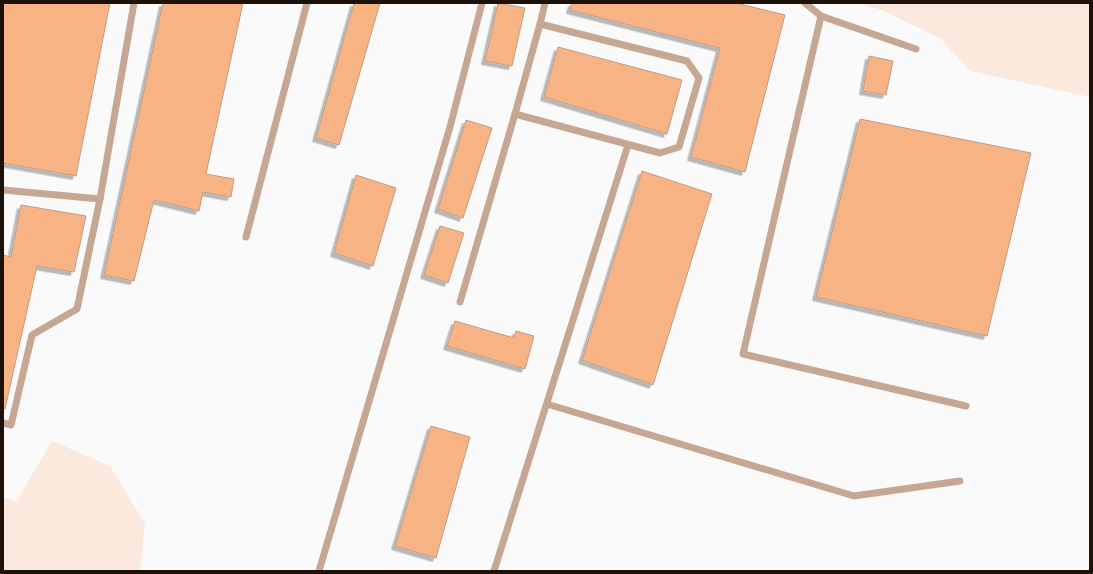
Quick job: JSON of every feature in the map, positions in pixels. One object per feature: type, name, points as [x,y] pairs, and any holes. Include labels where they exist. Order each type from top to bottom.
[{"type":"lane","points":[[3,423],[11,425],[32,335],[77,309],[100,199],[134,3]]},
{"type":"lane","points":[[246,237],[307,3]]},
{"type":"lane","points":[[319,571],[448,134],[482,3]]},
{"type":"lane","points":[[460,302],[515,114],[545,3]]},
{"type":"lane","points":[[805,3],[821,16],[916,49]]},
{"type":"lane","points":[[821,16],[743,354],[966,406]]},
{"type":"lane","points":[[515,114],[660,153],[679,147],[699,78],[687,61],[540,24]]},
{"type":"lane","points":[[494,571],[628,145]]},
{"type":"lane","points":[[3,190],[100,199]]},
{"type":"lane","points":[[547,404],[854,496],[960,481]]},
{"type":"shaded area","points":[[856,3],[1090,3],[1090,97],[970,71],[941,39],[882,10]]},
{"type":"shaded area","points":[[52,441],[110,466],[145,524],[140,571],[3,571],[3,497],[16,502]]},
{"type":"building","points":[[3,3],[110,3],[76,176],[3,163]]},
{"type":"building","points":[[163,3],[243,3],[206,174],[234,179],[231,197],[203,192],[199,211],[154,200],[134,281],[104,275]]},
{"type":"building","points":[[354,3],[380,3],[339,145],[316,138]]},
{"type":"building","points":[[498,3],[525,8],[512,66],[485,61]]},
{"type":"building","points":[[572,3],[736,3],[785,15],[745,172],[691,157],[720,48],[570,10]]},
{"type":"building","points":[[558,47],[682,80],[667,134],[544,97]]},
{"type":"building","points":[[869,56],[893,61],[886,95],[863,91]]},
{"type":"building","points":[[860,119],[1031,153],[987,336],[816,297]]},
{"type":"building","points":[[466,120],[492,128],[463,218],[438,209]]},
{"type":"building","points":[[642,171],[712,194],[653,385],[582,360]]},
{"type":"building","points":[[356,175],[396,188],[373,266],[334,253]]},
{"type":"building","points":[[21,205],[86,216],[74,272],[37,266],[5,409],[3,408],[3,255],[11,257]]},
{"type":"building","points":[[440,226],[464,233],[448,283],[424,275]]},
{"type":"building","points":[[455,321],[514,338],[516,331],[534,336],[525,369],[447,346]]},
{"type":"building","points":[[431,426],[470,437],[436,558],[395,546]]}]
